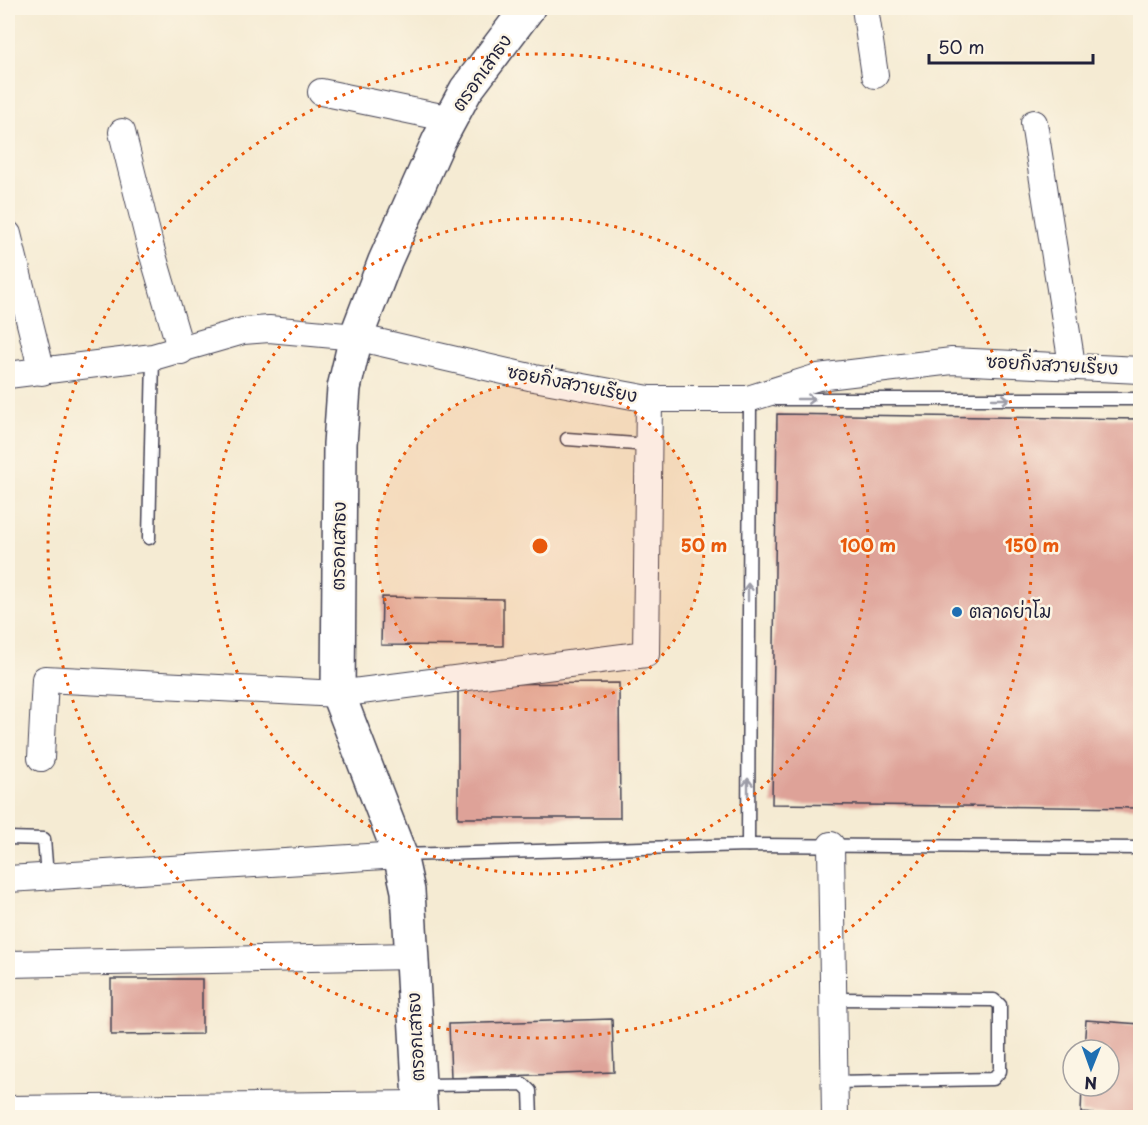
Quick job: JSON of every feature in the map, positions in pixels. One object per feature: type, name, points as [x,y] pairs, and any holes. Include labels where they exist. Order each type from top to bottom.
[{"type":"street","name":"ตรอกเสาธง","points":[[420,1102],[408,891],[400,855],[338,694],[340,444],[344,388],[356,337],[385,261],[451,118],[466,90],[528,8]]},
{"type":"street","points":[[865,8],[875,75]]},
{"type":"street","points":[[321,92],[451,118]]},
{"type":"street","points":[[1034,123],[1072,365]]},
{"type":"street","points":[[122,132],[150,245],[181,351]]},
{"type":"street","points":[[8,234],[42,372]]},
{"type":"street","name":"ซอยกิ่งสวายเรียง","points":[[8,375],[153,357],[181,351],[243,331],[269,329],[356,337],[534,378],[649,399],[748,399],[818,377],[952,361],[1140,370]]},
{"type":"street","points":[[41,758],[45,679],[338,694],[646,654],[649,399]]},
{"type":"street","points":[[831,845],[835,1118]]},
{"type":"street","points":[[8,879],[400,855]]},
{"type":"street","points":[[8,964],[412,956]]},
{"type":"street","points":[[8,1109],[420,1102]]},
{"type":"lane","points":[[149,538],[153,357]]},
{"type":"lane","points":[[748,845],[748,399],[1140,399]]},
{"type":"lane","points":[[567,439],[649,445]]},
{"type":"lane","points":[[8,838],[44,839],[47,876]]},
{"type":"lane","points":[[400,855],[748,845],[1140,848]]},
{"type":"lane","points":[[834,999],[994,1000],[1000,1005],[1000,1071],[993,1079],[835,1082]]},
{"type":"lane","points":[[420,1102],[523,1084],[530,1091],[531,1118]]},
{"type":"building","name":"ตลาดย่าโม","points":[[777,414],[1140,419],[1140,808],[772,804]]},
{"type":"building","points":[[382,597],[503,599],[503,646],[381,645]]},
{"type":"building","points":[[619,683],[620,818],[458,818],[458,684]]},
{"type":"building","points":[[111,979],[202,979],[202,1034],[111,1035]]},
{"type":"building","points":[[612,1019],[614,1072],[451,1078],[449,1024]]},
{"type":"building","points":[[1086,1020],[1140,1024],[1140,1116],[1081,1113],[1082,1098],[1121,1098],[1121,1038],[1085,1038]]},
{"type":"place","name":"ตลาดย่าโม","points":[[957,612]]}]
